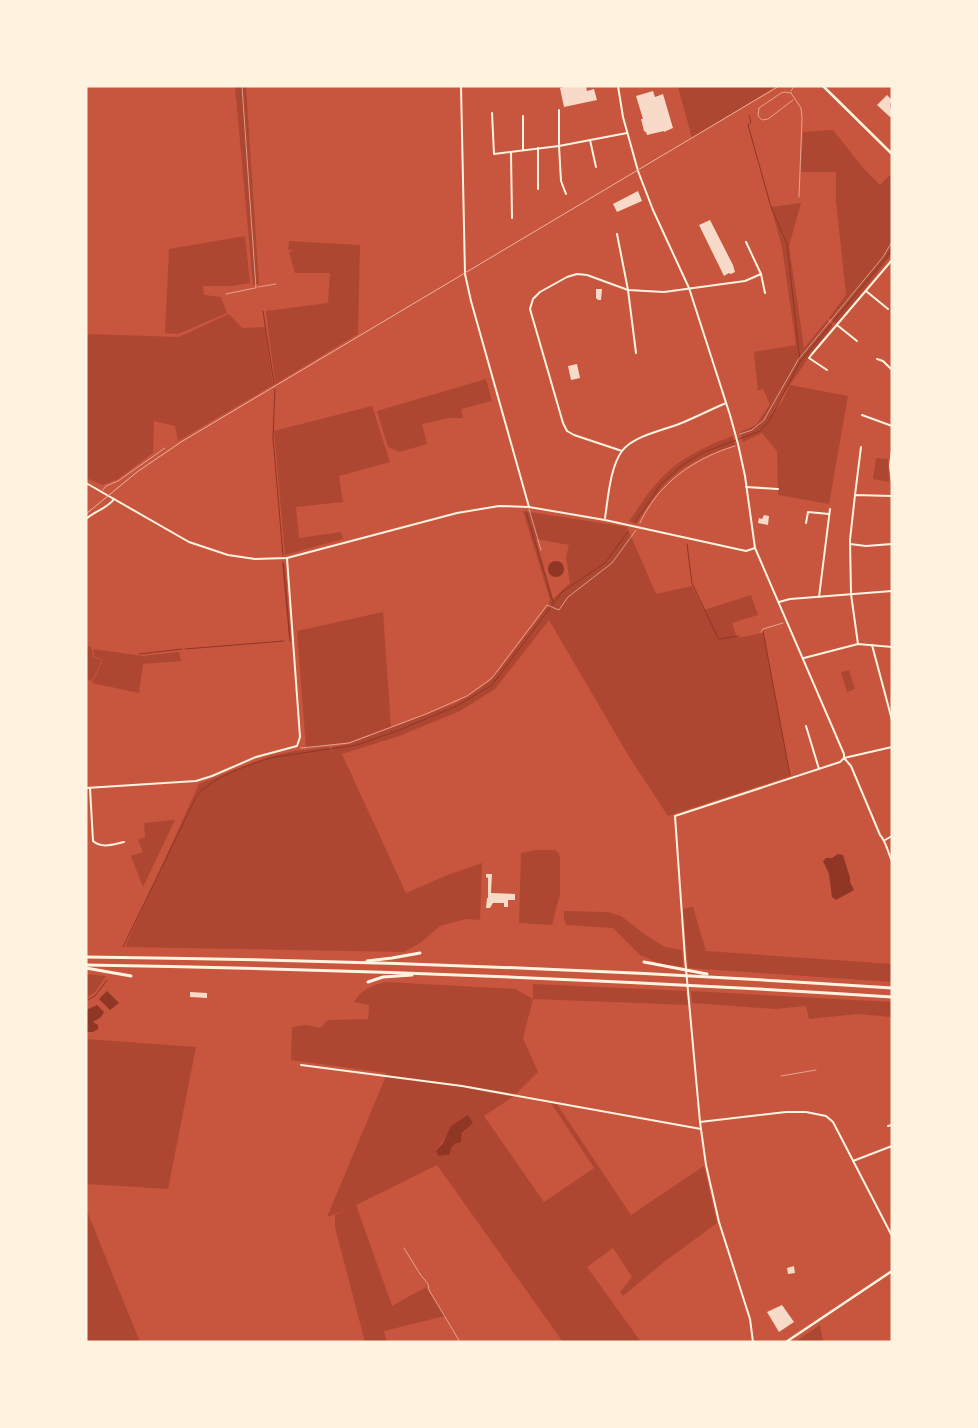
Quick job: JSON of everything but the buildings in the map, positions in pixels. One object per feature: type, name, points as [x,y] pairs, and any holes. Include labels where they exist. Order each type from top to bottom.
[{"type":"highway","points":[[354,962],[420,953]]},
{"type":"highway","points":[[86,956],[354,962],[720,977],[892,988]]},
{"type":"highway","points":[[644,962],[720,977]]},
{"type":"highway","points":[[86,967],[230,967],[425,974],[697,985],[892,997]]},
{"type":"highway","points":[[86,967],[132,976]]},
{"type":"highway","points":[[368,982],[383,977],[425,974]]},
{"type":"main road","points":[[823,86],[892,154]]},
{"type":"main road","points":[[786,1342],[892,1271]]},
{"type":"street","points":[[460,86],[465,274],[473,309],[529,507]]},
{"type":"street","points":[[618,86],[627,133],[645,190],[688,288],[736,436],[755,548],[844,754],[844,758],[851,766],[880,835],[885,840],[885,847],[892,862]]},
{"type":"street","points":[[558,110],[561,181],[566,194]]},
{"type":"street","points":[[492,112],[494,154],[559,146],[627,133]]},
{"type":"street","points":[[523,116],[523,150]]},
{"type":"street","points":[[590,140],[596,167]]},
{"type":"street","points":[[538,148],[538,189]]},
{"type":"street","points":[[511,152],[512,218]]},
{"type":"street","points":[[617,234],[628,290],[636,352]]},
{"type":"street","points":[[746,242],[762,274],[765,292]]},
{"type":"street","points":[[827,370],[810,358],[831,330],[892,260]]},
{"type":"street","points":[[622,451],[567,431],[563,423],[530,309],[533,299],[540,292],[566,277],[577,274],[587,275],[628,290],[664,292],[747,280],[762,274]]},
{"type":"street","points":[[866,291],[888,309]]},
{"type":"street","points":[[837,325],[857,342]]},
{"type":"street","points":[[877,359],[883,361],[892,370]]},
{"type":"street","points":[[605,520],[614,468],[622,451],[640,438],[684,422],[726,403]]},
{"type":"street","points":[[862,415],[892,426]]},
{"type":"street","points":[[858,644],[851,594],[850,544],[862,447]]},
{"type":"street","points":[[892,450],[890,466],[892,482]]},
{"type":"street","points":[[86,483],[189,542],[206,549],[242,558],[287,558],[471,510],[499,506],[529,507],[638,526],[746,551],[755,548]]},
{"type":"street","points":[[746,487],[778,489]]},
{"type":"street","points":[[856,495],[892,496]]},
{"type":"street","points":[[86,519],[110,504],[114,499]]},
{"type":"street","points":[[819,597],[830,509]]},
{"type":"street","points":[[806,523],[808,512],[829,514]]},
{"type":"street","points":[[850,544],[875,546],[892,544]]},
{"type":"street","points":[[86,788],[196,781],[256,757],[297,746],[300,737],[287,558]]},
{"type":"street","points":[[779,602],[784,600],[892,591]]},
{"type":"street","points":[[803,658],[858,644],[892,647]]},
{"type":"street","points":[[872,645],[892,720]]},
{"type":"street","points":[[806,726],[819,769]]},
{"type":"street","points":[[753,1342],[750,1320],[719,1222],[706,1165],[700,1122],[685,958],[675,816],[840,762],[844,758],[892,747]]},
{"type":"street","points":[[90,788],[91,825],[94,841],[102,846],[124,842]]},
{"type":"street","points":[[885,840],[892,836]]},
{"type":"street","points":[[301,1065],[462,1086],[701,1129]]},
{"type":"street","points":[[700,1122],[786,1112],[806,1112],[826,1116],[833,1122],[892,1236]]},
{"type":"street","points":[[888,1126],[892,1125]]},
{"type":"street","points":[[853,1161],[892,1146]]},
{"type":"lane","points":[[242,86],[256,288]]},
{"type":"lane","points":[[794,86],[791,93],[793,99],[801,108],[802,118],[799,197]]},
{"type":"lane","points":[[791,93],[782,93],[758,108],[758,116],[762,120],[768,119],[791,103],[793,99]]},
{"type":"lane","points":[[226,294],[276,284]]},
{"type":"lane","points":[[102,491],[106,486],[118,481],[165,448]]},
{"type":"lane","points":[[529,507],[541,550]]},
{"type":"lane","points":[[781,1076],[816,1070]]},
{"type":"lane","points":[[404,1248],[428,1284],[429,1290],[460,1342]]},
{"type":"path","points":[[736,436],[752,430],[764,420],[802,354],[883,257],[892,242]]},
{"type":"path","points":[[297,746],[302,749],[349,743],[441,708],[467,696],[492,678],[548,604],[559,610],[568,597],[612,563],[663,488],[679,473],[705,457],[738,444]]},
{"type":"path","points":[[761,632],[763,629],[787,622]]},
{"type":"shaded area","points":[[235,86],[248,87],[246,87],[259,284],[253,285]]},
{"type":"shaded area","points":[[672,86],[777,86],[692,138],[678,87]]},
{"type":"shaded area","points":[[833,130],[865,170],[880,185],[892,173],[892,254],[837,325],[829,318],[846,295],[836,201],[836,172],[801,172],[803,132]]},
{"type":"shaded area","points":[[801,203],[789,246],[804,348],[827,320],[833,326],[813,351],[769,416],[782,402],[790,385],[848,396],[829,504],[778,495],[777,451],[762,433],[743,442],[740,432],[756,425],[770,404],[763,389],[758,391],[754,352],[796,345],[782,247],[771,207]]},
{"type":"shaded area","points":[[245,236],[250,283],[231,286],[203,286],[204,295],[221,297],[227,313],[178,334],[165,333],[169,249]]},
{"type":"shaded area","points":[[289,241],[360,245],[358,334],[275,384],[266,311],[328,303],[330,273],[295,273],[289,252],[294,250],[288,250]]},
{"type":"shaded area","points":[[229,314],[242,328],[265,327],[273,385],[178,441],[175,426],[154,421],[153,453],[118,479],[103,485],[86,478],[86,334],[179,337]]},
{"type":"shaded area","points":[[486,379],[492,401],[461,409],[463,418],[449,418],[422,424],[427,444],[399,452],[388,447],[377,411]]},
{"type":"shaded area","points":[[372,406],[390,462],[339,476],[343,502],[296,507],[299,538],[341,532],[343,539],[285,555],[274,431]]},
{"type":"shaded area","points":[[733,436],[735,445],[714,452],[685,467],[661,489],[636,524],[629,521],[653,487],[673,467],[701,449]]},
{"type":"shaded area","points":[[876,458],[888,459],[889,482],[873,479]]},
{"type":"shaded area","points":[[523,511],[627,527],[656,594],[692,586],[704,610],[751,595],[758,615],[732,623],[737,638],[763,633],[790,776],[668,816],[628,755],[549,620],[495,689],[460,711],[399,736],[342,754],[406,893],[450,874],[482,863],[480,920],[465,919],[440,926],[420,943],[404,952],[125,947],[199,784],[267,757],[294,751],[329,747],[332,751],[332,747],[349,744],[456,703],[489,682],[548,606],[550,600]],"holes":[[[536,539],[569,545],[566,557],[570,583],[553,599]]]},
{"type":"shaded area","points":[[553,561],[559,561],[564,566],[562,575],[553,577],[548,572],[548,566]]},
{"type":"shaded area","points":[[282,564],[285,564],[291,638],[289,638]]},
{"type":"shaded area","points":[[383,612],[391,727],[349,742],[306,748],[297,631]]},
{"type":"shaded area","points":[[86,646],[91,647],[93,657],[102,660],[92,681],[86,679]]},
{"type":"shaded area","points":[[93,649],[143,656],[179,652],[181,661],[143,664],[139,693],[92,683],[103,660],[94,656]]},
{"type":"shaded area","points":[[849,670],[855,689],[847,692],[841,672]]},
{"type":"shaded area","points":[[175,820],[143,887],[131,856],[143,852],[138,840],[145,837],[144,823]]},
{"type":"shaded area","points":[[536,850],[555,850],[560,858],[560,894],[552,925],[519,923],[521,853]]},
{"type":"shaded area","points":[[838,854],[843,855],[854,890],[836,900],[832,897],[829,874],[823,861]]},
{"type":"shaded area","points":[[693,907],[706,951],[892,964],[892,982],[688,968],[683,909]]},
{"type":"shaded area","points":[[564,911],[607,912],[621,916],[665,947],[682,950],[683,967],[661,964],[640,955],[613,928],[566,925]]},
{"type":"shaded area","points":[[86,974],[106,976],[95,992],[86,998]]},
{"type":"shaded area","points":[[386,982],[515,989],[533,999],[523,1038],[538,1072],[514,1096],[484,1116],[544,1202],[594,1168],[551,1103],[557,1104],[631,1215],[704,1166],[717,1223],[664,1262],[623,1296],[620,1292],[632,1277],[613,1248],[587,1267],[641,1342],[563,1342],[437,1165],[356,1205],[392,1306],[426,1287],[445,1316],[384,1331],[387,1342],[365,1342],[335,1227],[335,1215],[346,1210],[327,1217],[386,1073],[291,1060],[292,1027],[307,1025],[320,1028],[328,1020],[368,1019],[369,1005],[354,1002],[364,991],[372,986]],"holes":[[[473,1123],[462,1134],[462,1138],[452,1147],[449,1155],[438,1156],[436,1151],[447,1135]]]},
{"type":"shaded area","points":[[533,984],[686,991],[688,1005],[533,999]]},
{"type":"shaded area","points":[[107,991],[119,1003],[110,1010],[99,999]]},
{"type":"shaded area","points":[[691,991],[892,1002],[892,1017],[857,1014],[809,1019],[806,1006],[775,1009],[692,1003]]},
{"type":"shaded area","points":[[97,1005],[104,1012],[101,1017],[93,1022],[98,1025],[98,1029],[93,1032],[86,1032],[86,1010]]},
{"type":"shaded area","points":[[86,1039],[196,1047],[168,1189],[86,1184]]},
{"type":"shaded area","points":[[468,1115],[473,1123],[462,1133],[461,1141],[452,1147],[449,1155],[438,1156],[436,1151],[443,1143],[451,1126]]},
{"type":"shaded area","points":[[87,1211],[140,1342],[86,1342]]},
{"type":"shaded area","points":[[820,1325],[823,1342],[795,1342]]},
{"type":"waterway","points":[[749,115],[751,122],[748,125],[771,207],[787,244],[800,361]]},
{"type":"waterway","points":[[635,522],[661,484],[681,466],[702,453],[760,431],[769,421],[800,362],[892,249]]},
{"type":"waterway","points":[[263,311],[274,384]]},
{"type":"waterway","points":[[275,389],[273,438],[283,555]]},
{"type":"waterway","points":[[526,512],[553,602]]},
{"type":"waterway","points":[[123,947],[195,799],[209,784],[243,767],[275,757],[357,745],[457,706],[492,685],[562,592],[605,563],[628,532]]},
{"type":"waterway","points":[[687,544],[692,583],[718,638],[739,636]]},
{"type":"waterway","points":[[283,562],[290,641]]},
{"type":"waterway","points":[[763,631],[790,775]]},
{"type":"waterway","points":[[185,649],[284,641]]},
{"type":"waterway","points":[[139,654],[182,649]]},
{"type":"waterway","points":[[86,1001],[95,996],[107,980]]},
{"type":"railway","points":[[86,514],[137,472],[181,442],[779,86]]}]
